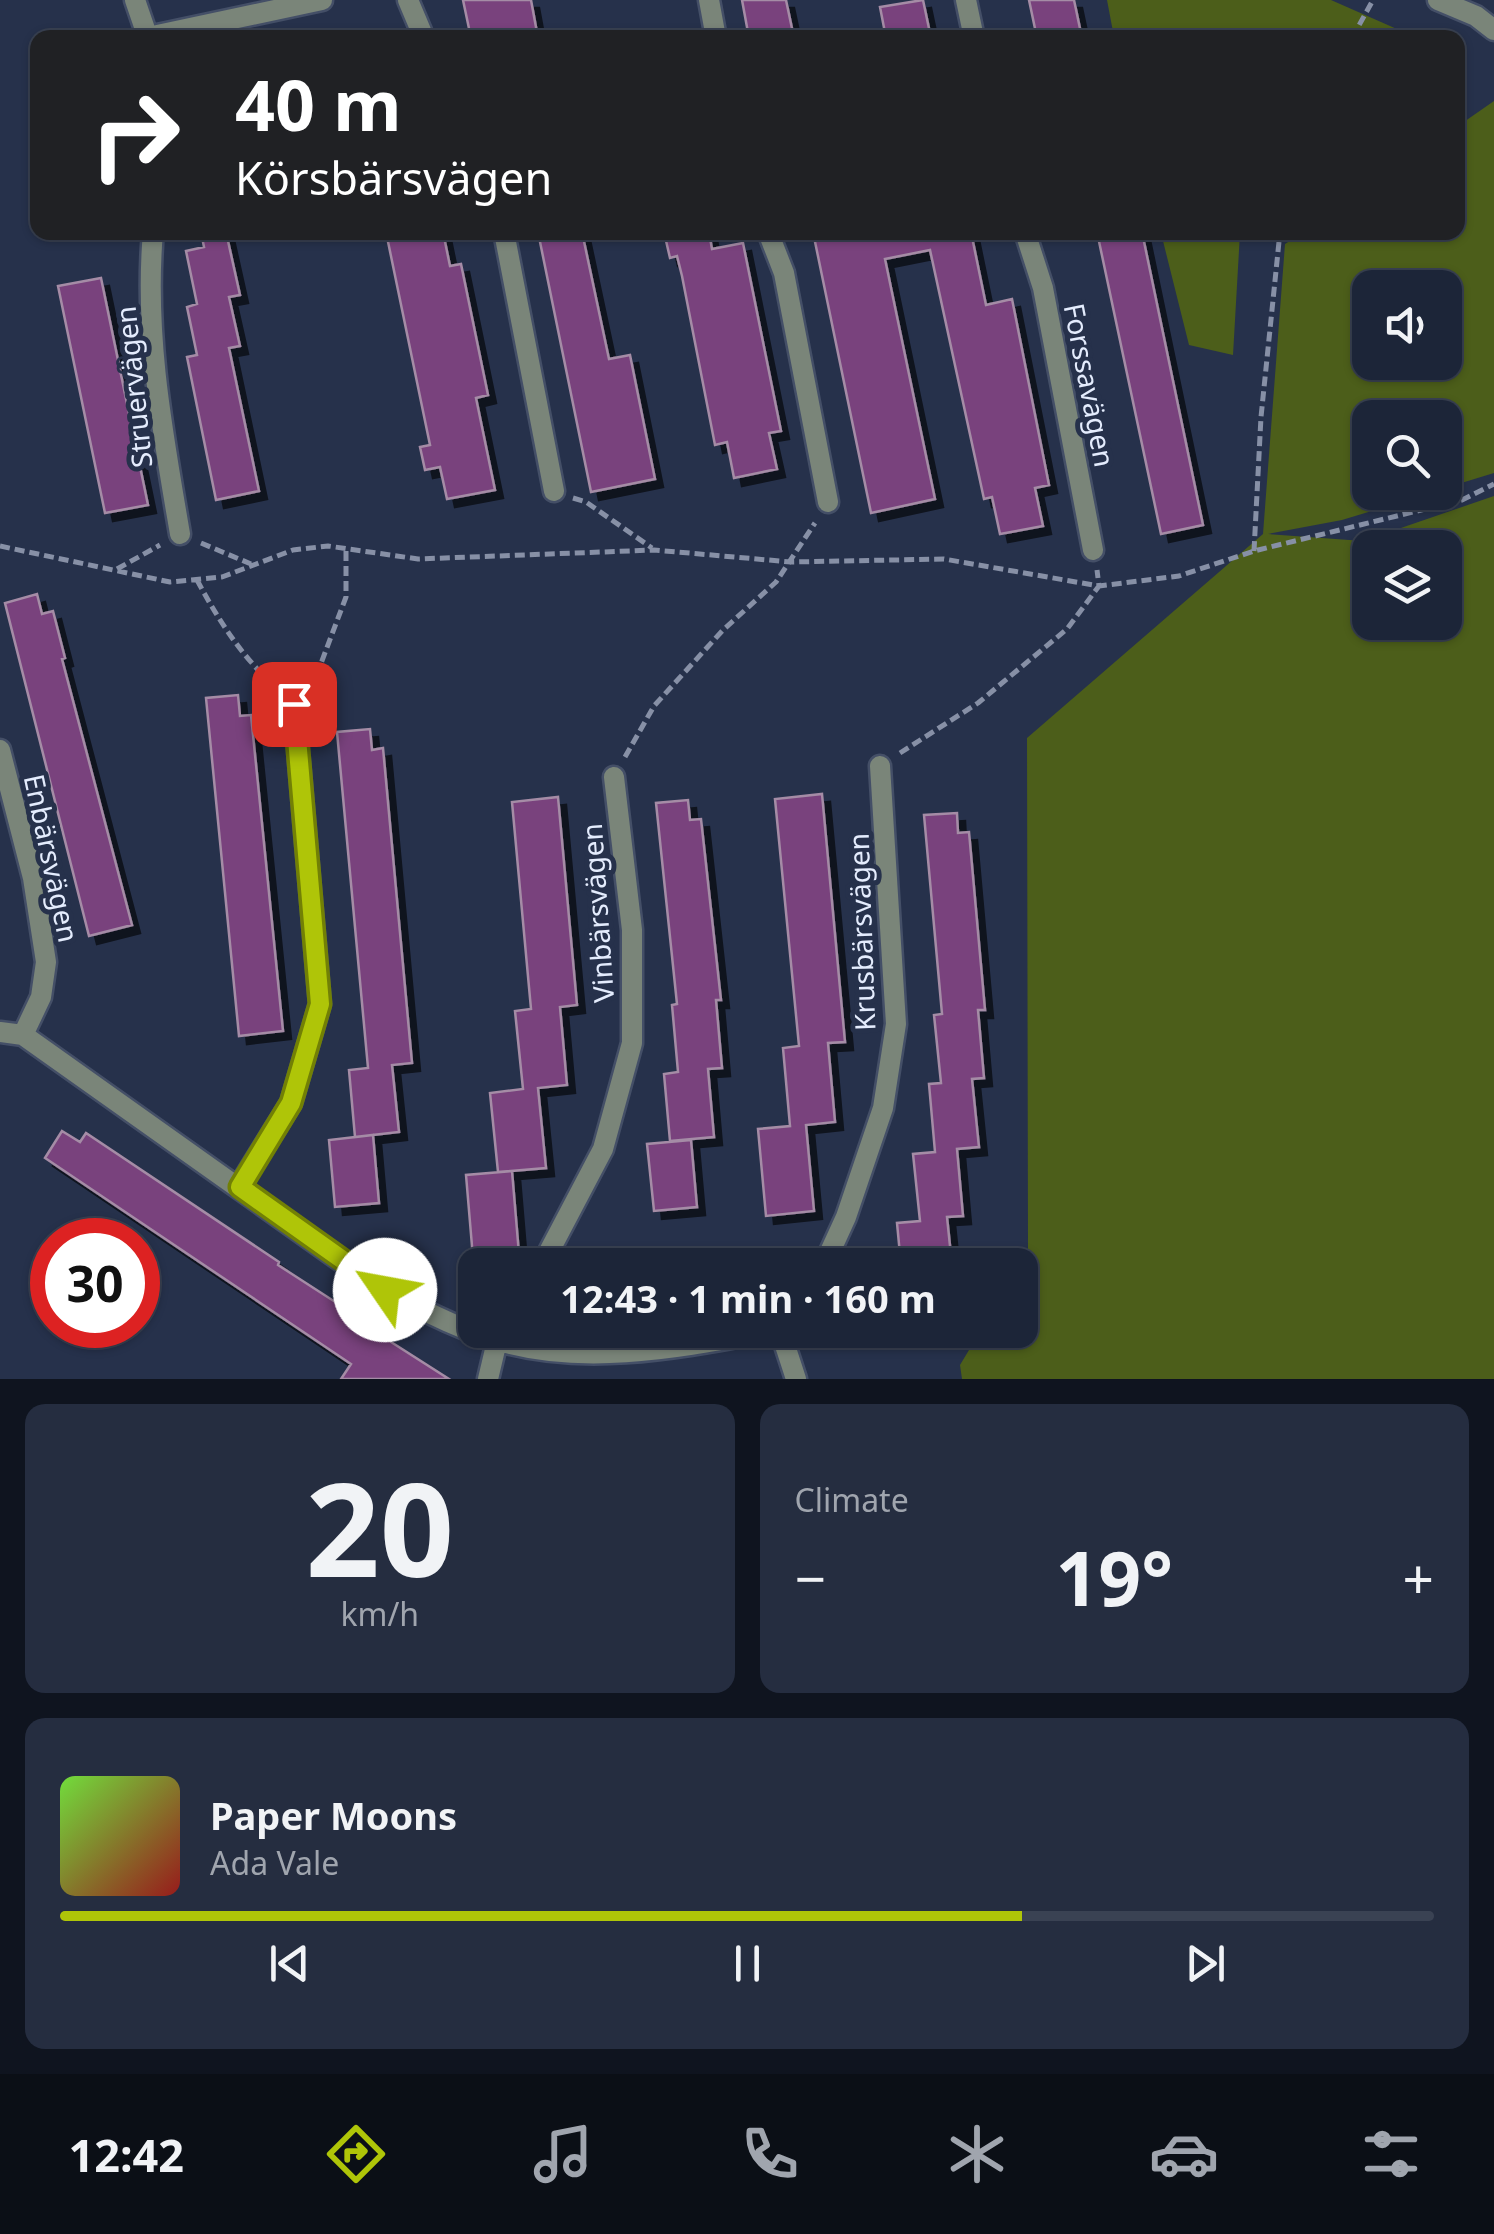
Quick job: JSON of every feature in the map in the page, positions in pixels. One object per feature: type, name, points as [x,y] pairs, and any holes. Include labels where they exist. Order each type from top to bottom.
[{"type":"street","points":[[134,0],[145,30]]},
{"type":"street","points":[[181,30],[322,0]]},
{"type":"street","points":[[408,0],[421,30]]},
{"type":"street","points":[[709,0],[715,30]]},
{"type":"street","points":[[966,0],[972,30]]},
{"type":"street","points":[[1438,0],[1480,8],[1494,30]]},
{"type":"street","name":"Struervägen","points":[[152,240],[149,280],[154,378],[180,534]]},
{"type":"street","points":[[506,240],[554,491]]},
{"type":"street","points":[[771,240],[784,273],[828,502]]},
{"type":"street","name":"Forssavägen","points":[[1028,240],[1043,288],[1093,550]]},
{"type":"street","points":[[240,1187],[291,1103],[320,1004],[294,704]]},
{"type":"street","name":"Enbärsvägen","points":[[0,750],[33,878],[46,962],[40,997],[23,1035]]},
{"type":"street","name":"Krusbärsvägen","points":[[832,1248],[883,1108],[896,1024],[880,766]]},
{"type":"street","name":"Vinbärsvägen","points":[[551,1248],[603,1149],[632,1043],[632,930],[614,778]]},
{"type":"street","points":[[0,1032],[23,1035],[358,1273],[412,1306],[458,1322]]},
{"type":"street","points":[[488,1379],[497,1348]]},
{"type":"street","points":[[552,1348],[574,1353],[670,1348]]},
{"type":"street","points":[[785,1348],[796,1379]]},
{"type":"path","points":[[1356,30],[1373,0]]},
{"type":"path","points":[[1254,551],[1261,417],[1279,240]]},
{"type":"path","points":[[0,546],[170,582],[222,577],[292,550],[328,546],[418,559],[654,550],[791,562],[944,559],[1100,586],[1178,576],[1254,551],[1462,500],[1494,484]]},
{"type":"path","points":[[554,491],[586,502],[654,550]]},
{"type":"path","points":[[614,778],[654,706],[723,630],[776,582],[828,502]]},
{"type":"path","points":[[114,570],[180,534],[253,565]]},
{"type":"path","points":[[197,580],[220,622],[250,660],[294,704],[320,666],[346,598],[346,549]]},
{"type":"path","points":[[880,766],[978,704],[1067,630],[1100,586],[1093,550]]},
{"type":"green space","points":[[1107,0],[1331,0],[1399,30],[1113,30]]},
{"type":"green space","points":[[1494,101],[1494,473],[1462,483],[1462,400],[1352,400],[1352,510],[1375,510],[1268,534],[1352,540],[1352,640],[1462,640],[1462,530],[1395,530],[1494,496],[1494,1379],[962,1379],[960,1365],[970,1348],[1038,1348],[1038,1248],[1028,1248],[1027,738],[1263,534],[1285,244],[1291,240],[1465,240],[1465,121]]},
{"type":"green space","points":[[1163,240],[1240,240],[1233,355],[1189,345]]},
{"type":"building","points":[[463,0],[531,0],[537,30],[469,30]]},
{"type":"building","points":[[742,0],[786,0],[792,30],[748,30]]},
{"type":"building","points":[[923,0],[929,30],[884,30],[880,7]]},
{"type":"building","points":[[1029,0],[1074,0],[1080,30],[1035,30]]},
{"type":"building","points":[[203,240],[228,240],[240,295],[229,297],[240,346],[229,348],[259,491],[216,500],[187,357],[197,355],[187,307],[197,304],[186,251],[204,247]]},
{"type":"building","points":[[388,240],[445,240],[450,266],[461,264],[488,395],[476,398],[495,490],[447,499],[440,467],[425,470],[420,447],[430,445]]},
{"type":"building","points":[[540,240],[584,240],[609,359],[630,355],[655,479],[591,492]]},
{"type":"building","points":[[666,240],[710,240],[712,249],[743,243],[781,431],[769,433],[777,469],[734,478],[727,442],[715,445],[682,276],[677,256],[670,258]]},
{"type":"building","points":[[815,240],[973,240],[986,305],[1012,299],[1049,485],[1035,488],[1043,526],[1000,534],[992,497],[984,499],[930,250],[885,259],[935,499],[871,513]]},
{"type":"building","points":[[1099,240],[1144,240],[1203,525],[1161,534]]},
{"type":"building","points":[[101,278],[148,505],[105,513],[58,286]]},
{"type":"building","points":[[37,594],[42,614],[53,611],[132,925],[89,936],[5,603]]},
{"type":"building","points":[[238,695],[240,716],[251,715],[283,1031],[239,1036],[206,698]]},
{"type":"building","points":[[370,729],[372,750],[383,748],[412,1063],[392,1065],[399,1132],[355,1137],[349,1070],[368,1068],[337,732]]},
{"type":"building","points":[[822,794],[845,1042],[828,1043],[835,1122],[806,1125],[814,1211],[766,1216],[758,1129],[790,1126],[783,1048],[799,1046],[775,799]]},
{"type":"building","points":[[558,797],[577,1005],[560,1007],[567,1085],[538,1088],[546,1168],[498,1172],[490,1093],[523,1089],[515,1011],[531,1009],[512,802]]},
{"type":"building","points":[[688,800],[690,820],[701,819],[721,1000],[716,1000],[722,1068],[708,1069],[714,1137],[670,1141],[664,1074],[678,1072],[672,1005],[677,1004],[656,803]]},
{"type":"building","points":[[957,813],[958,833],[969,832],[985,1010],[978,1010],[984,1078],[972,1079],[979,1147],[957,1149],[963,1216],[947,1217],[950,1248],[899,1248],[897,1223],[920,1221],[913,1154],[935,1152],[929,1084],[941,1083],[934,1015],[942,1014],[924,815]]},
{"type":"building","points":[[62,1131],[80,1142],[86,1133],[279,1262],[278,1265],[357,1316],[355,1319],[449,1379],[341,1379],[351,1364],[160,1235],[160,1218],[134,1218],[45,1158]]},
{"type":"building","points":[[373,1135],[379,1203],[335,1207],[329,1140]]},
{"type":"building","points":[[691,1140],[697,1207],[654,1211],[647,1144]]},
{"type":"building","points":[[512,1171],[518,1248],[472,1248],[466,1175]]},
{"type":"route","points":[[294,704],[320,1004],[291,1103],[240,1187],[385,1290]]}]
